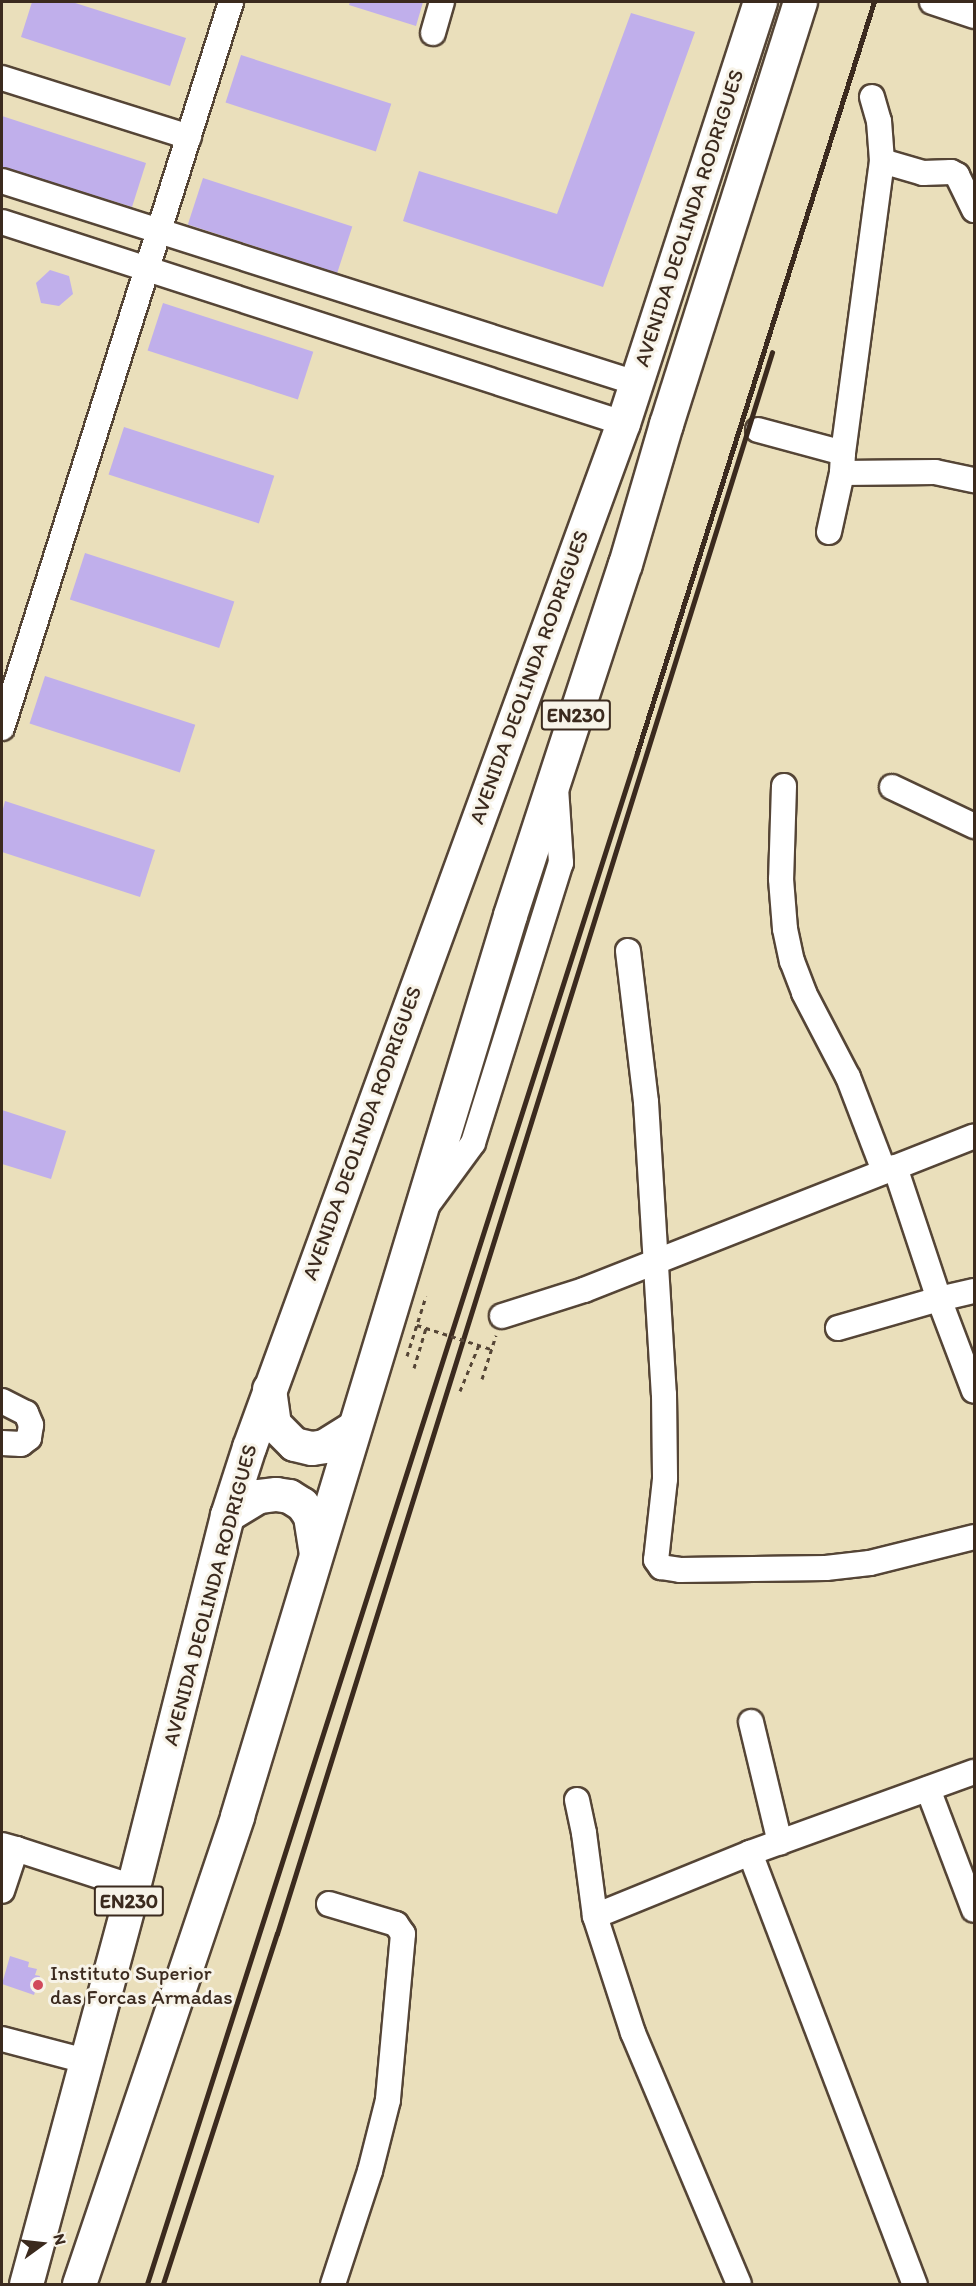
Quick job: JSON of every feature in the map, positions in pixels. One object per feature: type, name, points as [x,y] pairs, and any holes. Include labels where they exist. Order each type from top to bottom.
[{"type":"highway","name":"AVENIDA DEOLINDA RODRIGUES","points":[[26,2284],[133,1887],[227,1515],[269,1387],[623,423],[760,2]]},
{"type":"highway","name":"AVENIDA DEOLINDA RODRIGUES","points":[[79,2284],[237,1816],[316,1561],[353,1428],[417,1219],[800,2]]},
{"type":"highway","points":[[269,1387],[274,1424],[294,1444],[312,1448],[324,1446],[353,1428]]},
{"type":"highway","points":[[227,1515],[259,1496],[289,1496],[302,1504],[310,1516],[316,1541],[316,1561]]},
{"type":"street","points":[[2,728],[231,2]]},
{"type":"street","points":[[433,33],[442,2]]},
{"type":"street","points":[[932,2],[975,16]]},
{"type":"street","points":[[2,78],[189,137]]},
{"type":"street","points":[[829,532],[842,463],[882,161],[879,121],[872,97]]},
{"type":"street","points":[[882,161],[923,173],[951,172],[957,175],[975,210]]},
{"type":"street","points":[[2,181],[159,234],[636,383]]},
{"type":"street","points":[[2,222],[623,423]]},
{"type":"street","points":[[495,380],[508,342]]},
{"type":"street","points":[[758,430],[842,463],[935,472],[975,480]]},
{"type":"street","points":[[784,786],[781,879],[785,929],[792,961],[804,993],[848,1077],[890,1169],[975,1390]]},
{"type":"street","points":[[892,787],[975,826]]},
{"type":"street","points":[[628,951],[646,1102],[664,1394],[665,1479],[656,1560],[661,1567],[680,1570],[826,1568],[870,1563],[975,1537]]},
{"type":"street","points":[[502,1316],[584,1290],[975,1136]]},
{"type":"street","points":[[838,1328],[939,1299],[975,1292]]},
{"type":"street","points":[[2,1401],[26,1413],[31,1425],[29,1438],[21,1444],[2,1443]]},
{"type":"street","points":[[751,1722],[780,1843]]},
{"type":"street","points":[[595,1916],[750,1853],[975,1772]]},
{"type":"street","points":[[928,1789],[975,1910]]},
{"type":"street","points":[[577,1800],[584,1833],[595,1916],[633,2033],[739,2284]]},
{"type":"street","points":[[2,1891],[9,1847],[133,1887]]},
{"type":"street","points":[[750,1853],[915,2284]]},
{"type":"street","points":[[329,1904],[396,1924],[403,1934],[388,2100],[376,2151],[333,2284]]},
{"type":"street","points":[[2,2039],[85,2061]]},
{"type":"path","points":[[407,1356],[426,1296]]},
{"type":"path","points":[[482,1378],[502,1316]]},
{"type":"path","points":[[417,1325],[491,1349]]},
{"type":"path","points":[[414,1368],[426,1328]]},
{"type":"path","points":[[460,1391],[479,1345]]},
{"type":"building","points":[[32,2],[72,2],[186,38],[170,86],[21,37]]},
{"type":"building","points":[[350,2],[423,2],[416,26],[349,5]]},
{"type":"building","points":[[631,13],[695,32],[603,287],[403,221],[419,171],[557,214]]},
{"type":"building","points":[[241,55],[391,104],[376,151],[226,103]]},
{"type":"building","points":[[2,116],[146,163],[132,207],[2,167]]},
{"type":"building","points":[[203,178],[352,227],[337,273],[188,225]]},
{"type":"building","points":[[50,270],[69,276],[73,294],[59,306],[41,303],[36,283]]},
{"type":"building","points":[[163,303],[313,352],[298,399],[148,351]]},
{"type":"building","points":[[124,427],[274,476],[259,523],[109,475]]},
{"type":"building","points":[[85,553],[234,602],[219,648],[70,600]]},
{"type":"building","points":[[45,676],[195,725],[180,772],[30,724]]},
{"type":"building","points":[[5,801],[155,850],[140,897],[2,852],[2,813]]},
{"type":"building","points":[[2,1110],[66,1131],[51,1179],[2,1164]]},
{"type":"building","points":[[10,1956],[29,1962],[28,1967],[37,1969],[35,1975],[40,1976],[34,1995],[2,1984]]},
{"type":"railway","points":[[147,2284],[637,753],[874,2]]},
{"type":"railway","points":[[163,2284],[277,1934],[772,353]]},
{"type":"place","name":"Instituto Superior das Forcas Armadas","points":[[38,1985]]}]
